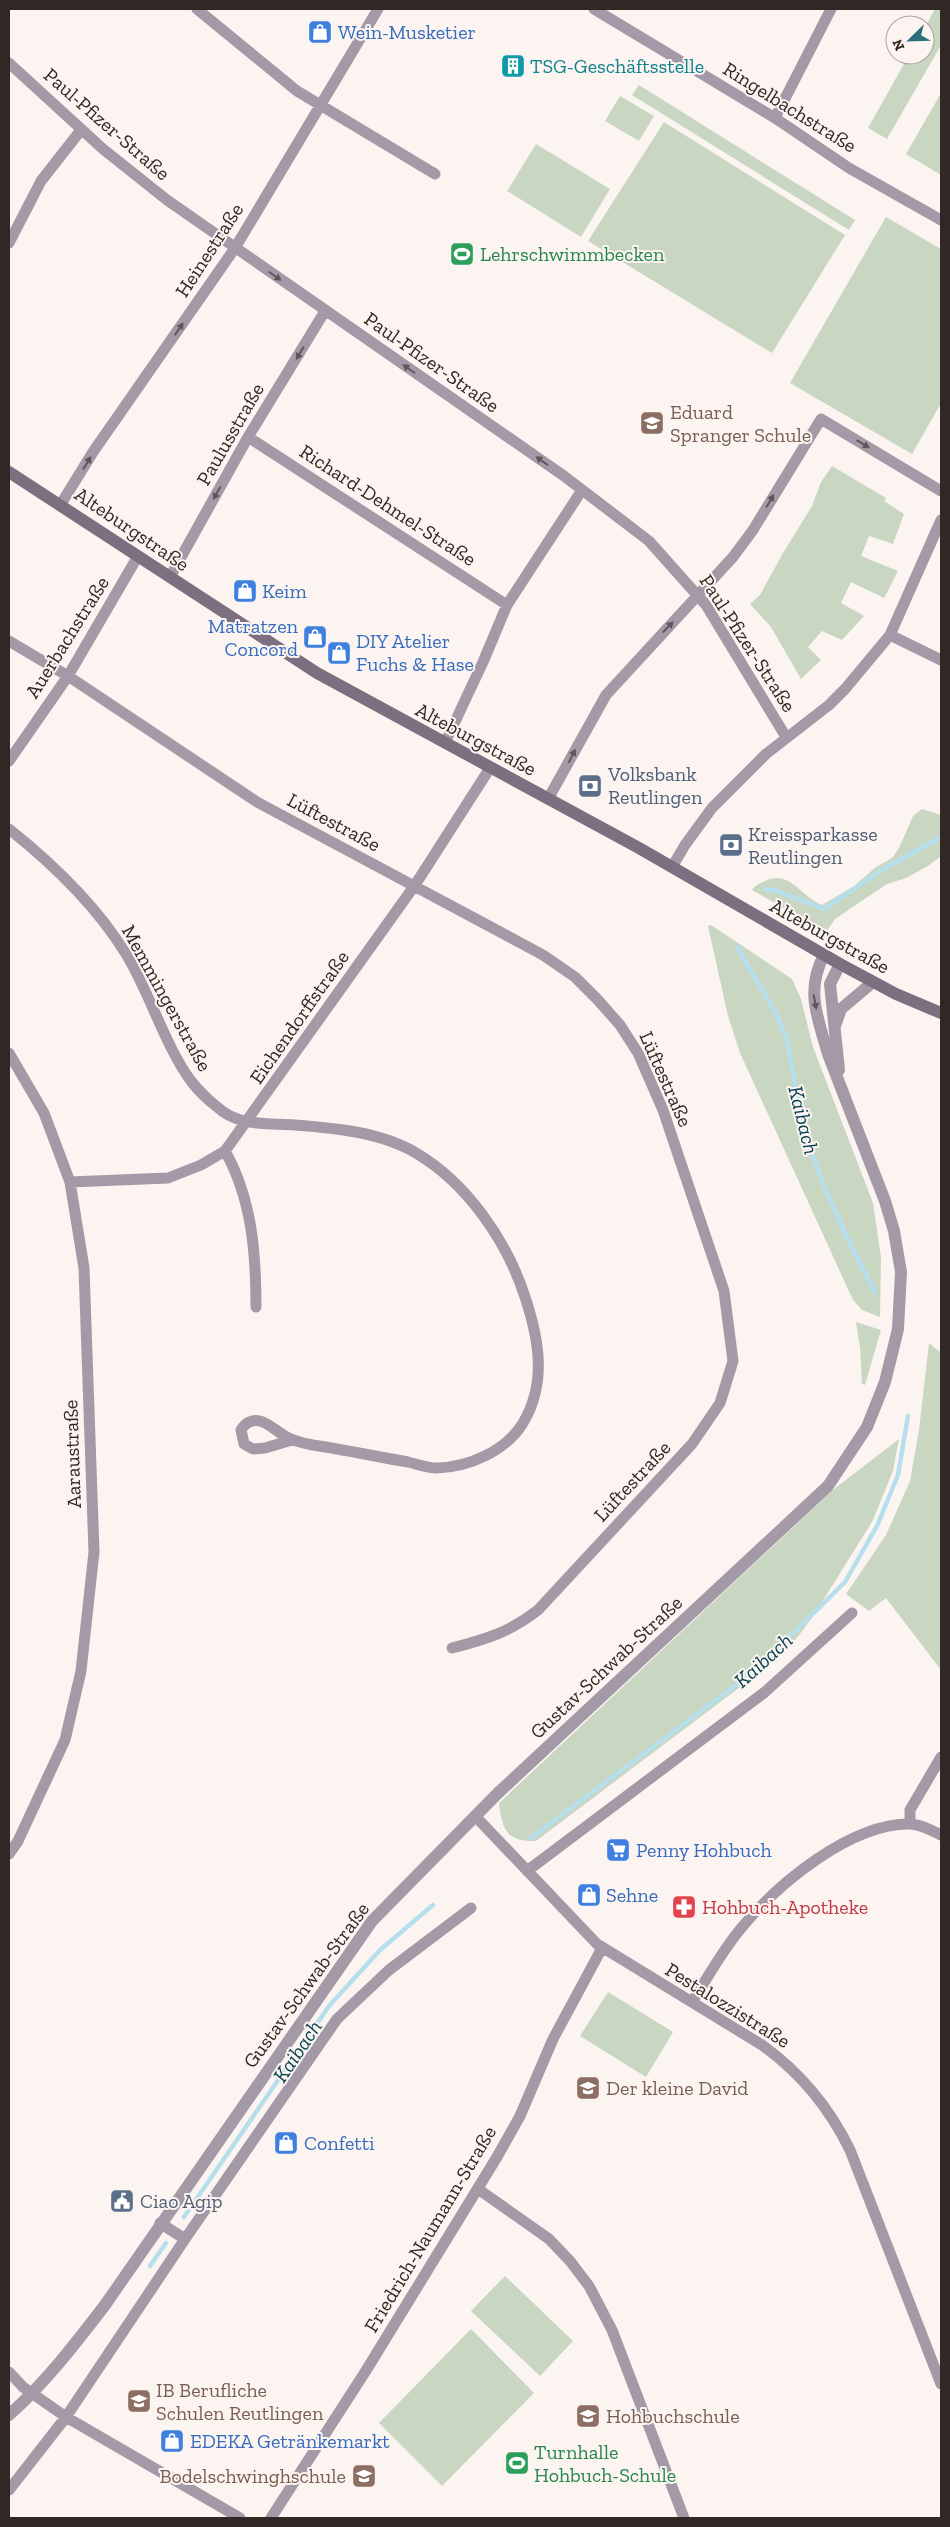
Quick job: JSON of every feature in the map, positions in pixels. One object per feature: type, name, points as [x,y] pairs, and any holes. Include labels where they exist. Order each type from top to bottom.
[{"type":"main road","name":"Alteburgstraße","points":[[9,472],[61,504],[301,664],[672,867],[824,956],[912,1002],[941,1013]]},
{"type":"street","points":[[197,9],[298,90],[435,174]]},
{"type":"street","name":"Heinestraße","points":[[61,504],[93,452],[235,248],[319,104],[378,9]]},
{"type":"street","name":"Ringelbachstraße","points":[[594,9],[775,118],[849,168],[941,220]]},
{"type":"street","points":[[775,118],[831,9]]},
{"type":"street","name":"Paul-Pfizer-Straße","points":[[9,63],[81,130],[167,200],[582,490],[649,541],[699,596],[786,737]]},
{"type":"street","points":[[9,243],[41,181],[81,130]]},
{"type":"street","name":"Paulusstraße","points":[[170,577],[248,437],[325,311]]},
{"type":"street","points":[[548,799],[606,695],[638,658],[699,596],[728,563],[753,530],[821,419],[941,491]]},
{"type":"street","name":"Richard-Dehmel-Straße","points":[[248,437],[507,605]]},
{"type":"street","points":[[445,743],[507,605],[582,490]]},
{"type":"street","points":[[672,867],[702,820],[766,754],[830,705],[845,690],[890,634],[941,520]]},
{"type":"street","name":"Auerbachstraße","points":[[9,762],[68,676],[138,556]]},
{"type":"street","points":[[890,634],[941,660]]},
{"type":"street","name":"Lüftestraße","points":[[9,641],[68,676],[257,802],[543,955],[575,977],[620,1025],[638,1054],[663,1110],[724,1291],[732,1361],[720,1403],[692,1444],[538,1610],[519,1625],[492,1638],[452,1648]]},
{"type":"street","name":"Eichendorffstraße","points":[[70,1182],[168,1178],[201,1165],[225,1152],[415,885],[490,768]]},
{"type":"street","name":"Memmingerstraße","points":[[9,828],[80,893],[125,952],[155,1009],[180,1065],[192,1084],[219,1110],[246,1123],[296,1125],[360,1133],[415,1152],[448,1177],[475,1206],[502,1245],[524,1292],[534,1325],[540,1368],[535,1398],[522,1425],[501,1446],[470,1463],[435,1468],[292,1440]]},
{"type":"street","name":"Gustav-Schwab-Straße","points":[[9,2415],[34,2393],[58,2366],[105,2305],[160,2223],[372,1921],[505,1787],[828,1486],[867,1427],[885,1382],[898,1329],[901,1272],[894,1230],[885,1201],[828,1054],[813,997],[815,978],[824,956]]},
{"type":"street","name":"Gustav-Schwab-Straße","points":[[840,964],[830,984],[841,1084]]},
{"type":"street","points":[[834,1028],[841,1009],[873,982]]},
{"type":"street","name":"Aaraustraße","points":[[9,1053],[44,1113],[70,1182],[84,1268],[94,1552],[81,1671],[65,1740],[18,1841],[9,1854]]},
{"type":"street","points":[[225,1152],[237,1173],[248,1210],[253,1247],[256,1307]]},
{"type":"street","points":[[527,1870],[765,1692],[852,1613]]},
{"type":"street","points":[[910,1824],[910,1810],[941,1756]]},
{"type":"street","name":"Pestalozzistraße","points":[[476,1816],[602,1948],[776,2055],[812,2089],[833,2117],[857,2165],[941,2384]]},
{"type":"street","points":[[692,2002],[742,1927],[789,1880],[829,1852],[864,1834],[894,1825],[910,1824],[941,1834]]},
{"type":"street","points":[[9,2490],[66,2417],[185,2239],[337,2019],[389,1970],[471,1908]]},
{"type":"street","name":"Friedrich-Naumann-Straße","points":[[271,2518],[367,2369],[478,2189],[520,2116],[553,2039],[602,1948]]},
{"type":"street","points":[[478,2189],[549,2239],[570,2261],[589,2286],[612,2330],[684,2518]]},
{"type":"street","points":[[160,2223],[185,2239]]},
{"type":"street","points":[[9,2372],[23,2386],[66,2417],[240,2518]]},
{"type":"green space","points":[[935,9],[941,9],[941,45],[935,55],[935,15],[932,15]]},
{"type":"green space","points":[[903,65],[930,65],[887,139],[868,128]]},
{"type":"green space","points":[[639,85],[855,220],[849,230],[632,95]]},
{"type":"green space","points":[[941,93],[941,175],[906,154]]},
{"type":"green space","points":[[620,96],[654,116],[639,141],[605,121]]},
{"type":"green space","points":[[664,122],[845,235],[772,353],[588,241]]},
{"type":"green space","points":[[536,144],[610,189],[581,237],[507,191]]},
{"type":"green space","points":[[886,217],[941,249],[941,403],[912,454],[790,383]]},
{"type":"green space","points":[[832,466],[886,498],[884,501],[904,514],[893,544],[869,536],[861,556],[898,571],[884,598],[851,582],[841,603],[864,616],[842,640],[822,631],[808,647],[821,660],[801,679],[771,627],[750,604],[760,595],[812,506],[821,482]]},
{"type":"green space","points":[[922,809],[941,815],[941,856],[928,866],[906,878],[887,884],[835,919],[826,932],[752,890],[765,881],[774,878],[781,879],[788,881],[822,905],[854,886],[876,867],[892,858],[899,848],[913,816]]},
{"type":"green space","points":[[711,925],[792,979],[801,999],[813,1047],[873,1203],[881,1257],[880,1317],[862,1310],[853,1300],[740,1053],[728,1016],[708,926]]},
{"type":"green space","points":[[856,1322],[881,1330],[865,1385],[862,1384]]},
{"type":"green space","points":[[929,1343],[941,1353],[941,1670],[886,1598],[869,1611],[846,1594],[886,1535],[910,1481],[919,1430]]},
{"type":"green space","points":[[899,1439],[893,1471],[872,1522],[812,1618],[796,1639],[752,1678],[536,1841],[526,1841],[512,1837],[504,1827],[499,1803],[834,1489]]},
{"type":"green space","points":[[608,1992],[673,2032],[646,2077],[580,2036]]},
{"type":"green space","points":[[505,2276],[573,2341],[540,2376],[471,2311]]},
{"type":"green space","points":[[471,2329],[534,2393],[442,2486],[379,2423]]},
{"type":"waterway","name":"Kaibach","points":[[765,889],[774,890],[824,909],[879,872],[941,837]]},
{"type":"waterway","name":"Kaibach","points":[[738,947],[770,1002],[786,1038],[799,1110],[816,1165],[843,1229],[875,1292]]},
{"type":"waterway","name":"Kaibach","points":[[531,1838],[755,1671],[845,1582],[877,1526],[898,1475],[908,1416]]},
{"type":"waterway","name":"Kaibach","points":[[184,2217],[329,2006],[380,1950],[433,1905]]},
{"type":"waterway","name":"Kaibach","points":[[150,2266],[166,2243]]},
{"type":"place","name":"Wein-Musketier","points":[[320,32]]},
{"type":"place","name":"TSG-Geschäftsstelle","points":[[513,66]]},
{"type":"place","name":"Lehrschwimmbecken","points":[[462,254]]},
{"type":"place","name":"Eduard Spranger Schule","points":[[652,423]]},
{"type":"place","name":"Keim","points":[[245,591]]},
{"type":"place","name":"Matratzen Concord","points":[[315,637]]},
{"type":"place","name":"DIY Atelier Fuchs & Hase","points":[[339,653]]},
{"type":"place","name":"Volksbank Reutlingen","points":[[590,786]]},
{"type":"place","name":"Kreissparkasse Reutlingen","points":[[731,845]]},
{"type":"place","name":"Penny Hohbuch","points":[[618,1850]]},
{"type":"place","name":"Sehne","points":[[589,1895]]},
{"type":"place","name":"Hohbuch-Apotheke","points":[[684,1907]]},
{"type":"place","name":"Der kleine David","points":[[588,2088]]},
{"type":"place","name":"Confetti","points":[[286,2143]]},
{"type":"place","name":"Ciao Agip","points":[[122,2201]]},
{"type":"place","name":"IB Berufliche Schulen Reutlingen","points":[[139,2401]]},
{"type":"place","name":"Hohbuchschule","points":[[588,2416]]},
{"type":"place","name":"EDEKA Getränkemarkt","points":[[172,2441]]},
{"type":"place","name":"Turnhalle Hohbuch-Schule","points":[[517,2463]]},
{"type":"place","name":"Bodelschwinghschule","points":[[364,2476]]}]
